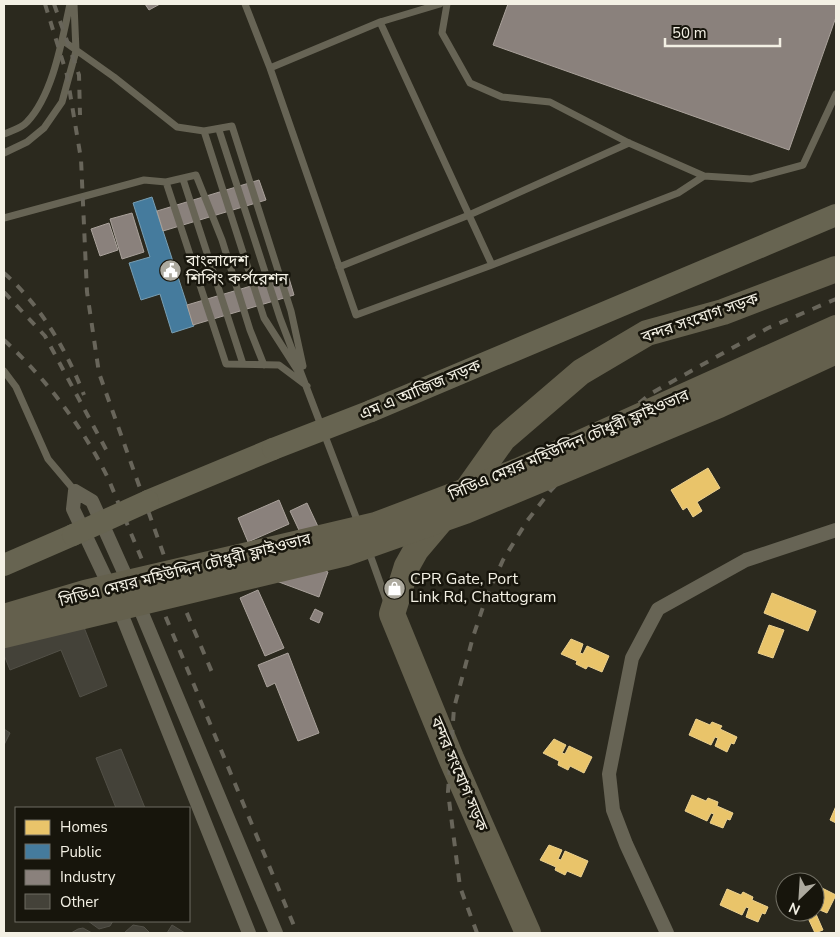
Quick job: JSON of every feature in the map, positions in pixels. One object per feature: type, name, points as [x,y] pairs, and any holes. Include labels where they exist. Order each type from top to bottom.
[{"type":"highway","name":"বন্দর সংযোগ সড়ক","points":[[528,933],[451,758],[392,614],[402,579],[416,550],[469,486],[503,439],[581,372],[646,333],[723,312],[836,269]]},
{"type":"highway","name":"সিডিএ মেয়র মহিউদ্দিন চৌধুরী ফ্লাইওভার","points":[[4,617],[85,592],[376,525],[518,471],[836,328]]},
{"type":"highway","points":[[4,635],[346,553],[465,512],[719,405],[836,351]]},
{"type":"main road","name":"এম এ আজিজ সড়ক","points":[[4,565],[148,501],[272,449],[371,411],[836,215]]},
{"type":"street","points":[[249,933],[115,598],[73,509],[76,491],[92,502],[136,599],[276,933]]},
{"type":"street","points":[[667,933],[626,844],[613,810],[609,774],[632,658],[658,609],[746,560],[836,530]]},
{"type":"lane","points":[[4,134],[26,123],[40,104],[48,86],[72,4]]},
{"type":"lane","points":[[4,153],[27,142],[44,128],[62,102],[76,51],[72,4]]},
{"type":"lane","points":[[245,4],[270,68],[356,314],[492,265],[678,193],[704,176]]},
{"type":"lane","points":[[270,68],[380,22],[440,4]]},
{"type":"lane","points":[[447,4],[442,33],[470,83],[502,97],[550,102],[629,143],[704,176],[751,178],[803,165],[836,94]]},
{"type":"lane","points":[[380,22],[492,265]]},
{"type":"lane","points":[[62,40],[114,77],[177,127],[204,131],[219,130],[232,126],[291,311],[308,386]]},
{"type":"lane","points":[[219,130],[280,318],[308,386],[362,533]]},
{"type":"lane","points":[[204,131],[264,318],[308,386]]},
{"type":"lane","points":[[340,267],[469,215],[629,143]]},
{"type":"lane","points":[[4,218],[144,180],[166,182],[196,176],[222,240],[250,330],[264,365]]},
{"type":"lane","points":[[183,179],[243,364]]},
{"type":"lane","points":[[166,182],[226,364],[279,365],[308,386]]},
{"type":"lane","points":[[4,371],[16,387],[48,459],[76,491]]},
{"type":"lane","name":"বন্দর সংযোগ সড়ক","points":[[365,542],[392,614]]},
{"type":"building: Homes","points":[[708,468],[720,488],[697,502],[702,511],[693,517],[687,507],[683,510],[671,490]]},
{"type":"building: Homes","points":[[772,593],[816,611],[808,631],[764,613]]},
{"type":"building: Homes","points":[[769,625],[784,630],[773,658],[758,653]]},
{"type":"building: Homes","points":[[571,639],[583,644],[580,653],[583,654],[587,646],[609,656],[602,672],[588,666],[586,669],[576,664],[577,661],[561,654]]},
{"type":"building: Homes","points":[[696,719],[710,725],[712,722],[722,726],[720,729],[737,737],[734,744],[731,743],[727,752],[715,746],[718,738],[715,737],[711,745],[689,735]]},
{"type":"building: Homes","points":[[554,739],[566,745],[562,753],[565,754],[569,746],[592,757],[584,773],[570,766],[568,770],[558,765],[559,761],[543,753]]},
{"type":"building: Homes","points":[[692,795],[706,801],[708,798],[718,802],[717,806],[733,813],[730,820],[727,819],[723,828],[710,823],[714,814],[711,813],[707,821],[685,811]]},
{"type":"building: Homes","points":[[836,806],[836,823],[830,820]]},
{"type":"building: Homes","points":[[549,845],[562,850],[558,859],[561,860],[565,851],[588,861],[581,877],[567,871],[565,875],[555,870],[556,867],[540,860]]},
{"type":"building: Homes","points":[[727,889],[741,895],[743,892],[753,897],[752,900],[768,907],[765,914],[762,913],[758,922],[746,917],[749,908],[746,907],[742,915],[720,905]]},
{"type":"building: Homes","points":[[825,890],[836,895],[827,913],[825,912]]},
{"type":"building: Homes","points":[[810,922],[820,922],[823,930],[815,933]]},
{"type":"building: Public","points":[[152,197],[194,326],[172,333],[160,294],[141,300],[129,263],[150,257],[133,203]]},
{"type":"building: Industry","points":[[145,4],[160,4],[149,10]]},
{"type":"building: Industry","points":[[508,4],[836,4],[836,17],[789,150],[493,45]]},
{"type":"building: Industry","points":[[259,180],[266,200],[163,231],[157,211]]},
{"type":"building: Industry","points":[[132,213],[144,252],[122,259],[110,219]]},
{"type":"building: Industry","points":[[109,223],[118,250],[100,256],[91,229]]},
{"type":"building: Industry","points":[[288,275],[294,295],[193,325],[187,305]]},
{"type":"building: Industry","points":[[279,500],[289,524],[248,542],[238,518]]},
{"type":"building: Industry","points":[[307,503],[329,550],[312,558],[290,511]]},
{"type":"building: Industry","points":[[280,554],[328,572],[319,597],[271,579]]},
{"type":"building: Industry","points":[[258,590],[284,648],[265,656],[240,598]]},
{"type":"building: Industry","points":[[315,609],[323,613],[319,623],[310,619]]},
{"type":"building: Industry","points":[[288,653],[319,733],[298,741],[275,683],[267,687],[258,665]]},
{"type":"building: Other","points":[[78,612],[107,686],[80,697],[61,650],[10,670],[4,655],[4,642]]},
{"type":"building: Other","points":[[4,729],[10,733],[4,745]]},
{"type":"building: Other","points":[[121,749],[145,807],[116,807],[96,758]]},
{"type":"building: Other","points":[[89,922],[112,922],[110,926],[99,929]]},
{"type":"building: Other","points":[[133,925],[144,927],[150,933],[124,933]]},
{"type":"building: Other","points":[[172,925],[185,933],[167,933]]},
{"type":"building: Other","points":[[83,928],[92,933],[71,933],[78,929]]},
{"type":"railway","points":[[45,4],[67,75],[81,159],[87,292],[99,373],[172,578],[214,677]]},
{"type":"railway","points":[[54,4],[79,75],[80,115]]},
{"type":"railway","points":[[4,273],[30,300],[51,329],[61,345],[84,395]]},
{"type":"railway","points":[[4,292],[45,336],[109,455]]},
{"type":"railway","points":[[477,933],[460,887],[448,792],[454,708],[473,637],[486,598],[503,560],[527,521],[551,490],[614,424],[650,394],[768,328],[836,299]]},
{"type":"railway","points":[[4,340],[35,371],[62,404],[87,440],[108,478],[297,933]]},
{"type":"place","name":"বাংলাদেশ শিপিং কর্পরেশন","points":[[170,270]]},
{"type":"place","name":"CPR Gate, Port Link Rd, Chattogram","points":[[394,588]]}]
